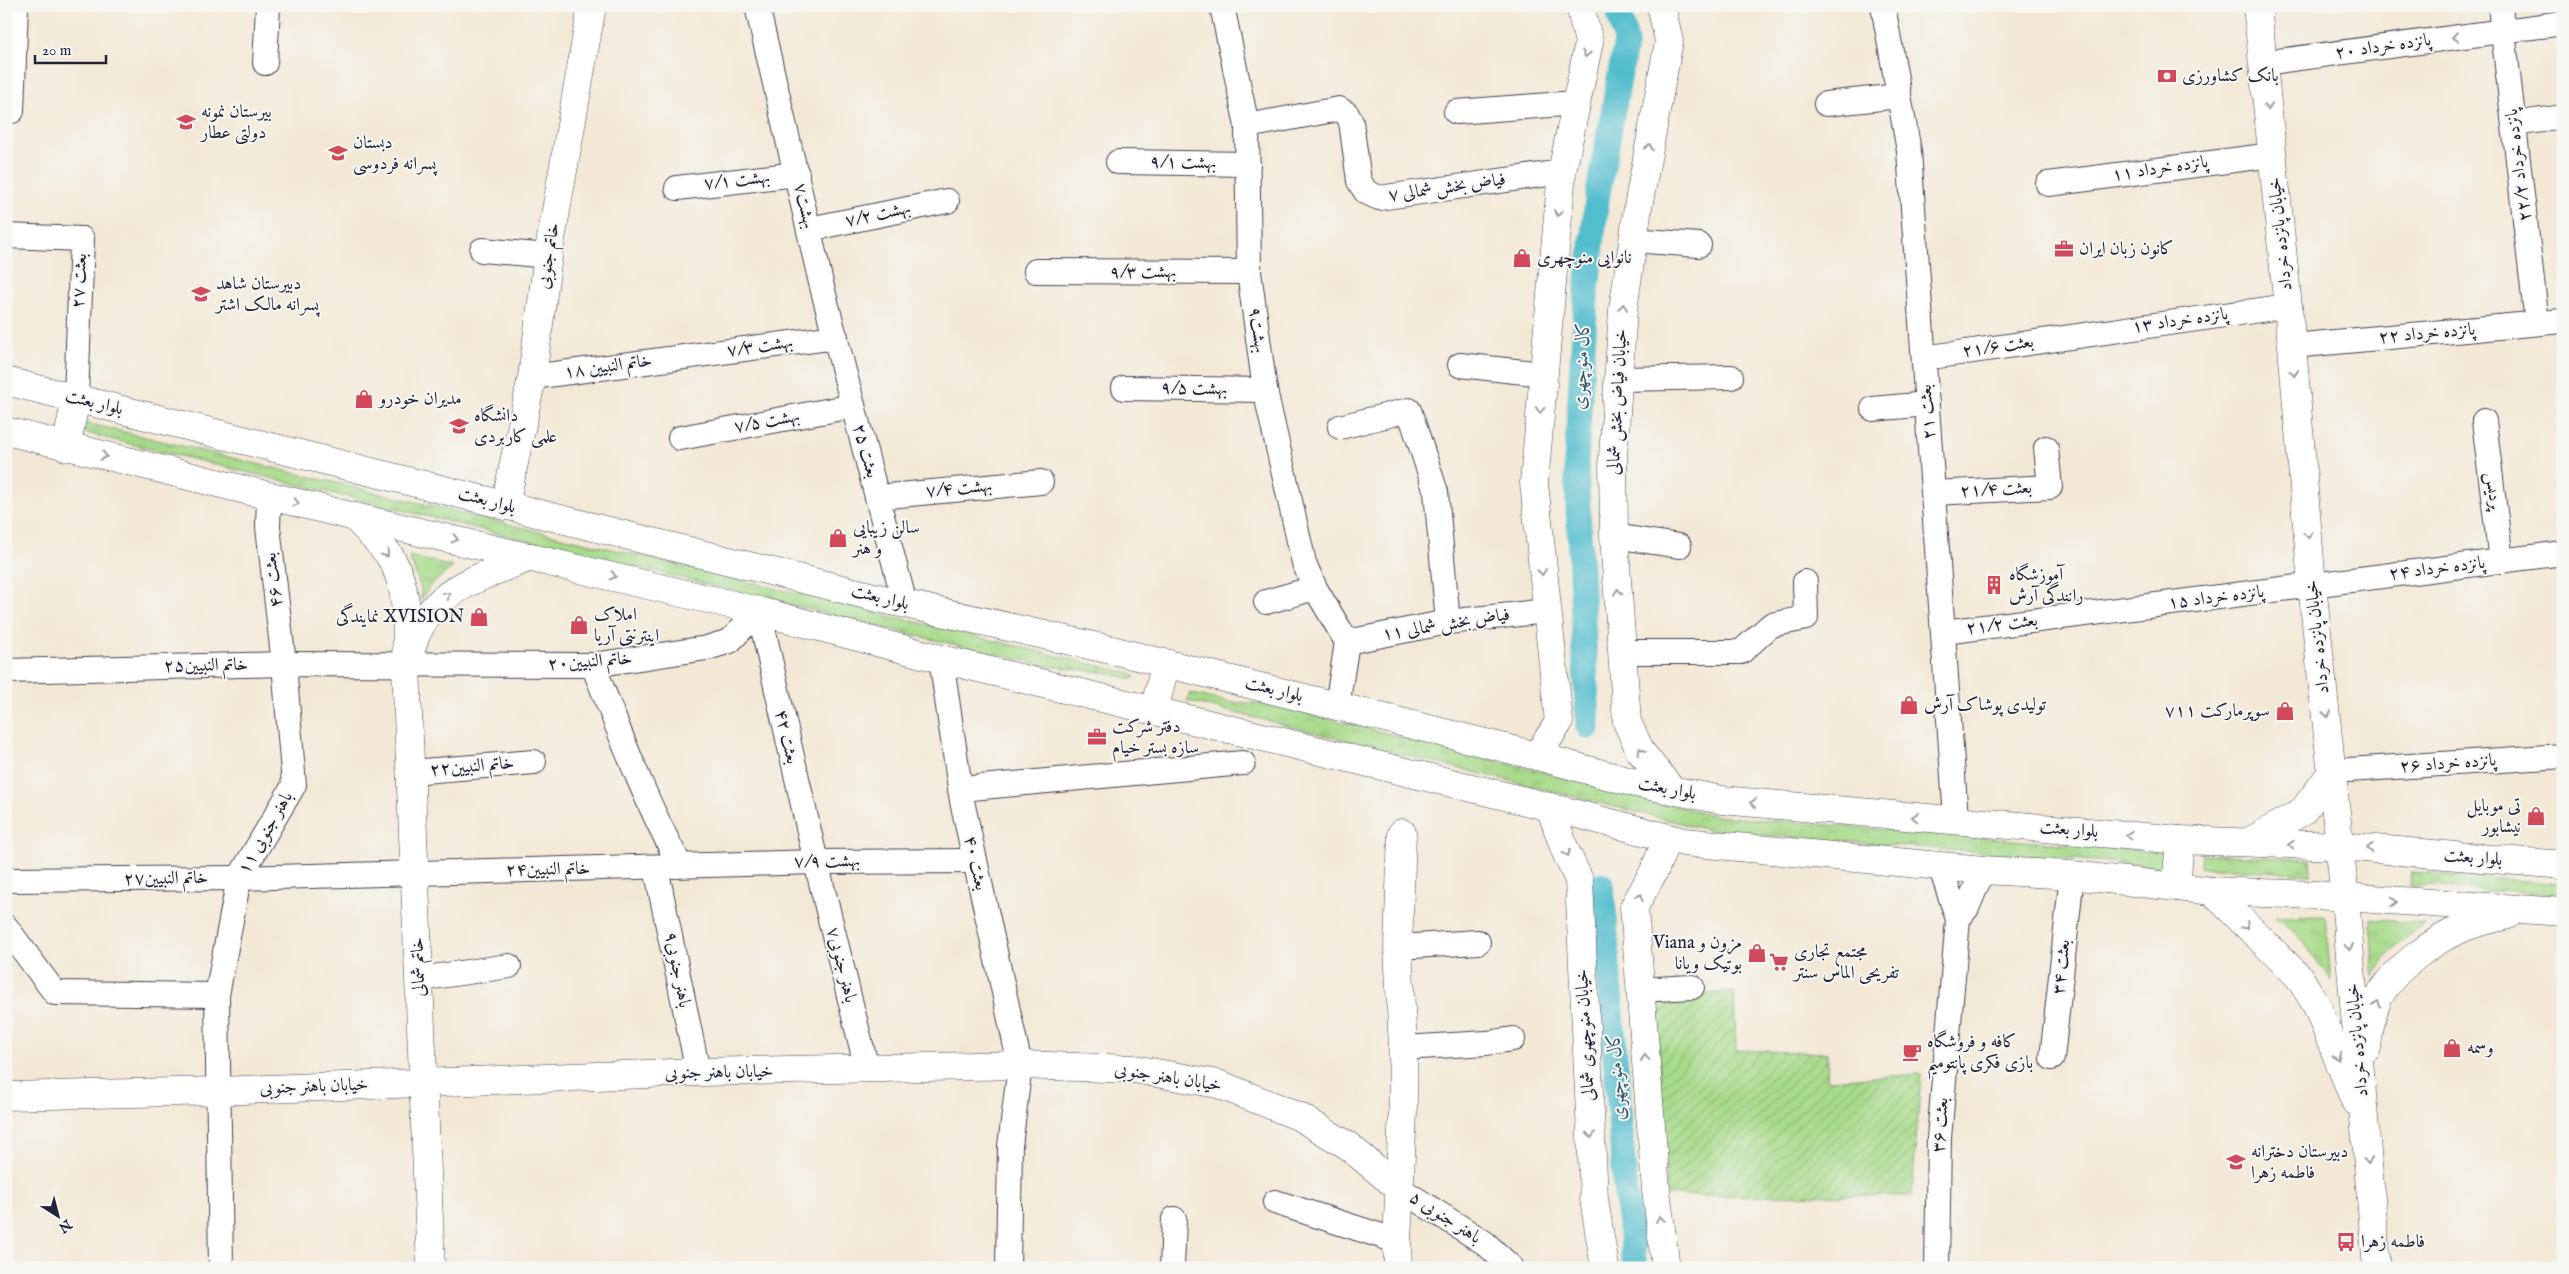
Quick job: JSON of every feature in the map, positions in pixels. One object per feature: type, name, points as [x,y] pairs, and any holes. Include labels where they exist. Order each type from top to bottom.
[{"type":"main road","name":"خاتم جنوبی","points":[[505,506],[532,377],[548,256],[592,6]]},
{"type":"main road","points":[[1536,756],[1560,722],[1546,611],[1534,483],[1562,172],[1589,42],[1580,6]]},
{"type":"main road","name":"خیابان فیاض بخش شمالی","points":[[1660,6],[1669,41],[1633,240],[1623,310],[1613,457],[1614,536],[1627,722],[1641,752],[1671,789]]},
{"type":"main road","name":"خیابان پانزده خرداد","points":[[2258,6],[2292,346],[2312,585],[2346,898],[2377,1268]]},
{"type":"main road","name":"بلوار بعثت","points":[[6,381],[906,604],[1166,663],[1536,756],[1635,783],[1722,800],[2180,840],[2340,846],[2563,865]]},
{"type":"main road","points":[[66,446],[76,399]]},
{"type":"main road","points":[[6,431],[355,517],[759,611],[941,659],[1550,807],[1667,839],[1983,870],[2072,875],[2212,891],[2563,912]]},
{"type":"main road","name":"خاتم شمالی","points":[[355,517],[389,556],[397,575],[408,624],[406,666],[431,1268]]},
{"type":"main road","points":[[406,666],[419,627],[436,604],[454,590],[477,578],[531,557]]},
{"type":"main road","points":[[1154,710],[1166,663]]},
{"type":"main road","points":[[2249,842],[2303,811],[2333,772]]},
{"type":"main road","name":"خیابان منوچهری شمالی","points":[[1550,807],[1565,850],[1579,880],[1594,1199],[1605,1268]]},
{"type":"main road","points":[[1398,1268],[1397,1241],[1403,1048],[1398,947],[1402,833]]},
{"type":"main road","points":[[1666,1268],[1656,1190],[1634,907],[1654,872],[1667,839]]},
{"type":"main road","points":[[2176,887],[2180,840]]},
{"type":"main road","points":[[2212,891],[2299,977],[2317,1006],[2364,1116]]},
{"type":"main road","points":[[2364,1116],[2369,1026],[2380,994],[2404,967],[2428,946],[2464,928],[2530,909]]},
{"type":"main road","name":"خیابان باهنر جنوبی","points":[[6,1096],[218,1091],[698,1072],[1020,1065],[1134,1069],[1218,1084],[1298,1116],[1347,1145],[1400,1189]]},
{"type":"street","points":[[12,111],[16,6]]},
{"type":"street","points":[[264,63],[268,6]]},
{"type":"street","name":"بهشت۷","points":[[757,6],[853,406]]},
{"type":"street","name":"بهشت۹","points":[[1222,6],[1248,126],[1249,272],[1265,390],[1304,563],[1315,588],[1347,642]]},
{"type":"street","name":"بعثت ۲۱","points":[[1883,6],[1909,151],[1956,819]]},
{"type":"street","name":"پانزده خرداد ۲۲/۲","points":[[2500,6],[2537,324]]},
{"type":"street","name":"پانزده خرداد ۲۰","points":[[2263,63],[2563,23]]},
{"type":"street","points":[[1826,104],[1899,96]]},
{"type":"street","points":[[1456,112],[1576,103]]},
{"type":"street","name":"فیاض بخش شمالی ۷","points":[[1248,126],[1339,109],[1347,114],[1351,122],[1359,181],[1366,192],[1379,198],[1562,172]]},
{"type":"street","points":[[2514,124],[2563,117]]},
{"type":"street","name":"پانزده خرداد ۱۱","points":[[2048,184],[2273,155]]},
{"type":"street","name":"بهشت ۹/۱","points":[[1118,162],[1248,164]]},
{"type":"street","name":"بهشت ۷/۱","points":[[677,188],[797,174]]},
{"type":"street","name":"بهشت ۷/۲","points":[[809,229],[947,201]]},
{"type":"street","name":"بعثت ۲۷","points":[[6,236],[82,239],[76,399]]},
{"type":"street","points":[[1633,240],[1699,245]]},
{"type":"street","points":[[482,250],[548,256]]},
{"type":"street","name":"بهشت ۹/۳","points":[[1036,271],[1249,272]]},
{"type":"street","name":"پانزده خرداد ۱۳","points":[[2073,336],[2288,306]]},
{"type":"street","name":"پانزده خرداد ۲۲","points":[[2292,346],[2563,321]]},
{"type":"street","name":"بعثت ۲۱/۶","points":[[1924,358],[2073,336]]},
{"type":"street","name":"بهشت ۷/۳","points":[[684,357],[836,337]]},
{"type":"street","name":"خاتم النبیین ۱۸","points":[[532,377],[684,357]]},
{"type":"street","points":[[1460,365],[1543,374]]},
{"type":"street","points":[[1618,379],[1731,377]]},
{"type":"street","name":"بهشت ۹/۵","points":[[1124,388],[1265,390]]},
{"type":"street","points":[[1873,409],[1927,404]]},
{"type":"street","name":"بهشت ۷/۵","points":[[680,438],[853,406]]},
{"type":"street","name":"بعثت ۲۵","points":[[853,406],[906,604]]},
{"type":"street","points":[[1340,427],[1409,410],[1436,492],[1448,622]]},
{"type":"street","name":"پردیس","points":[[2484,421],[2501,561]]},
{"type":"street","name":"بعثت ۲۱/۴","points":[[1934,493],[2050,486],[2046,448]]},
{"type":"street","name":"بهشت ۷/۴","points":[[878,497],[1040,482]]},
{"type":"street","name":"بعثت ۴۶","points":[[269,496],[268,527],[284,664]]},
{"type":"street","points":[[1614,536],[1679,546]]},
{"type":"street","name":"پانزده خرداد ۲۴","points":[[2312,585],[2563,553]]},
{"type":"street","points":[[1622,652],[1741,652],[1771,625],[1806,618],[1806,582]]},
{"type":"street","name":"پانزده خرداد ۱۵","points":[[2119,610],[2312,585]]},
{"type":"street","points":[[1266,602],[1315,588]]},
{"type":"street","name":"بعثت ۲۱/۲","points":[[1944,632],[2119,610]]},
{"type":"street","name":"خاتم النبیین۲۰","points":[[406,666],[593,666],[707,648],[730,641],[759,611]]},
{"type":"street","name":"بعثت ۴۲","points":[[759,611],[816,862]]},
{"type":"street","name":"فیاض بخش شمالی ۱۱","points":[[1347,642],[1448,622],[1546,611]]},
{"type":"street","points":[[1337,706],[1347,642]]},
{"type":"street","name":"بعثت ۴۰","points":[[941,659],[960,789],[1020,1065],[1010,1146],[1008,1268]]},
{"type":"street","name":"خاتم النبیین۲۵","points":[[6,671],[284,664],[406,666]]},
{"type":"street","name":"باهنر جنوبی ۱۱","points":[[221,1268],[217,995],[239,878],[294,785],[284,664]]},
{"type":"street","points":[[593,666],[636,774],[680,865]]},
{"type":"street","name":"پانزده خرداد ۲۶","points":[[2333,772],[2563,756]]},
{"type":"street","name":"خاتم النبیین۲۲","points":[[410,772],[534,762]]},
{"type":"street","points":[[960,789],[1243,763]]},
{"type":"street","name":"بهشت ۷/۹","points":[[680,865],[975,861]]},
{"type":"street","name":"باهنر جنوبی۷","points":[[816,862],[867,1069]]},
{"type":"street","name":"خاتم النبیین۲۴","points":[[415,872],[656,868],[680,865]]},
{"type":"street","points":[[1940,866],[1958,919]]},
{"type":"street","name":"باهنر جنوبی۹","points":[[656,868],[698,1072]]},
{"type":"street","name":"بعثت ۳۶","points":[[1937,1268],[1939,1138],[1958,919],[1967,908],[1983,870]]},
{"type":"street","name":"خاتم النبیین۲۷","points":[[6,880],[239,878],[415,872]]},
{"type":"street","name":"بعثت ۳۴","points":[[2052,1058],[2072,875]]},
{"type":"street","points":[[6,927],[55,993],[217,995]]},
{"type":"street","points":[[1398,947],[1478,942]]},
{"type":"street","points":[[419,979],[508,966]]},
{"type":"street","points":[[1639,990],[1692,987]]},
{"type":"street","points":[[1403,1048],[1488,1043],[1512,1039]]},
{"type":"street","name":"باهنر جنوبی ۵","points":[[1400,1189],[1485,1243],[1512,1268]]},
{"type":"street","points":[[1275,1202],[1397,1241]]},
{"type":"street","points":[[1172,1268],[1174,1219]]},
{"type":"green space","points":[[86,423],[1133,674],[1135,677],[1132,679],[1102,672],[1047,666],[931,639],[86,433],[81,430],[82,425]]},
{"type":"green space","points":[[409,556],[453,567],[431,584],[421,600],[421,588]]},
{"type":"green space","points":[[1190,693],[1227,702],[1270,704],[1716,816],[2173,853],[2172,867],[1713,831],[1187,701]]},
{"type":"green space","points":[[2202,854],[2310,859],[2311,874],[2201,867]]},
{"type":"green space","points":[[2411,872],[2563,884],[2563,895],[2410,885]]},
{"type":"green space","points":[[2325,916],[2331,981],[2301,938],[2276,917]]},
{"type":"green space","points":[[2371,919],[2425,924],[2396,947],[2384,960],[2373,977]]},
{"type":"green space","points":[[1734,992],[1736,1050],[1828,1053],[1827,1080],[1921,1074],[1912,1196],[1667,1195],[1656,997]]},
{"type":"waterway","name":"کال منوچهری","points":[[1588,727],[1576,462],[1586,299],[1597,199],[1626,41],[1617,6]]},
{"type":"waterway","name":"کال منوچهری","points":[[1602,885],[1625,1185],[1635,1268]]},
{"type":"place","name":"بانک کشاورزی","points":[[2167,76]]},
{"type":"place","name":"بیرستان نمونه دولتی عطار","points":[[186,122]]},
{"type":"place","name":"دبستان پسرانه فردوسی","points":[[338,153]]},
{"type":"place","name":"کانون زبان ایران","points":[[2064,249]]},
{"type":"place","name":"نانوایی منوچهری","points":[[1522,258]]},
{"type":"place","name":"دبیرستان شاهد پسرانه مالک اشتر","points":[[201,294]]},
{"type":"place","name":"مدیران خودرو","points":[[364,399]]},
{"type":"place","name":"دانشگاه علمی کاربردی","points":[[459,426]]},
{"type":"place","name":"سالن زیبایی و هنر","points":[[838,538]]},
{"type":"place","name":"آموزشگاه رانندگی آرش","points":[[1994,585]]},
{"type":"place","name":"نمایندگی XVISION","points":[[479,617]]},
{"type":"place","name":"املاک اینترنتی آریا","points":[[579,625]]},
{"type":"place","name":"تولیدی پوشاک آرش","points":[[1909,705]]},
{"type":"place","name":"سوپرمارکت ۷۱۱","points":[[2285,711]]},
{"type":"place","name":"دفتر شرکت سازه بستر خیام","points":[[1097,737]]},
{"type":"place","name":"تی موبایل نیشابور","points":[[2536,816]]},
{"type":"place","name":"Viana مزون و بوتیک ویانا","points":[[1757,953]]},
{"type":"place","name":"مجتمع تجاری تفریحی الماس سنتر","points":[[1779,962]]},
{"type":"place","name":"وسمه","points":[[2452,1048]]},
{"type":"place","name":"کافه و فروشگاه بازی فکری پانتومیم","points":[[1912,1052]]},
{"type":"place","name":"دبیرستان دخترانه فاطمه زهرا","points":[[2236,1162]]},
{"type":"place","name":"فاطمه زهرا","points":[[2346,1242]]}]
